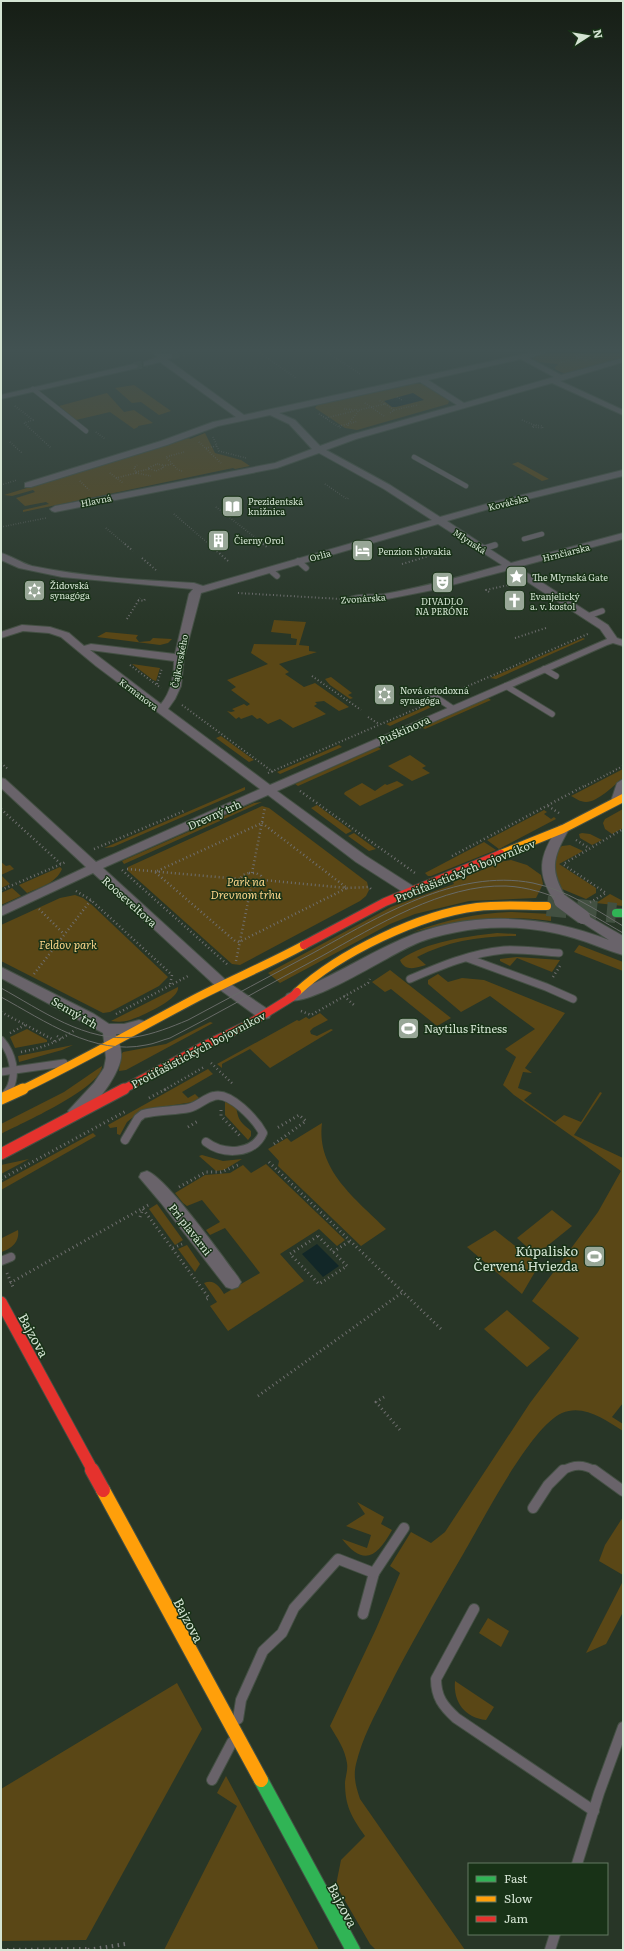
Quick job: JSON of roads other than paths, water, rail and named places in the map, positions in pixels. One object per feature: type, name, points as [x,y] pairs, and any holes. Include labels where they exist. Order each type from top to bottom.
[{"type":"street","points":[[28,485],[161,444]]},
{"type":"street","name":"Mlynská","points":[[312,444],[387,487],[529,580],[588,616],[604,627],[614,642]]},
{"type":"street","name":"Hlavná","points":[[55,509],[282,463],[333,444]]},
{"type":"street","name":"Kováčska","points":[[440,521],[497,502],[623,473]]},
{"type":"street","name":"Orlia","points":[[201,589],[274,573],[298,562],[440,521]]},
{"type":"street","name":"Hrnčiarska","points":[[510,567],[623,536]]},
{"type":"street","points":[[1,556],[8,561],[41,570],[116,581],[194,586],[201,589]]},
{"type":"street","name":"Zvonárska","points":[[353,599],[382,597],[422,590],[510,567]]},
{"type":"street","name":"Čajkovského","points":[[161,710],[168,704],[172,697],[180,668],[178,658],[194,593],[201,589]]},
{"type":"street","name":"Krmanova","points":[[1,635],[22,628],[46,629],[65,635],[161,710],[268,790]]},
{"type":"street","name":"Puškinova","points":[[268,790],[452,708],[544,669],[614,642]]},
{"type":"street","points":[[83,649],[91,647],[178,658]]},
{"type":"street","name":"Rooseveltova","points":[[1,782],[224,986],[264,1014]]},
{"type":"street","name":"Protifašistických bojovníkov","points":[[2,1099],[82,1060],[153,1022],[410,891],[563,829],[620,800],[623,783]]},
{"type":"street","points":[[268,790],[361,859],[410,891]]},
{"type":"street","name":"Drevný trh","points":[[1,912],[94,868],[268,790]]},
{"type":"street","name":"Protifašistických bojovníkov","points":[[563,829],[550,850],[548,861],[550,881],[561,901],[583,917],[623,942]]},
{"type":"street","name":"Protifašistických bojovníkov","points":[[1,1154],[206,1045],[247,1025],[292,997],[305,984],[332,965],[391,933],[426,919],[456,910],[494,905],[547,906]]},
{"type":"street","points":[[292,997],[310,992],[337,980],[399,945],[446,929],[478,924],[511,923],[556,927],[595,938],[623,950]]},
{"type":"street","name":"Senný trh","points":[[1,972],[110,1030],[119,1030],[153,1022]]},
{"type":"street","name":"Protifašistických bojovníkov","points":[[69,1118],[109,1075],[113,1067],[114,1054],[112,1044],[108,1034],[100,1026]]},
{"type":"street","name":"Pri plavárni","points":[[147,1178],[167,1198],[232,1282]]},
{"type":"street","name":"Bajzova","points":[[1,1302],[236,1734],[273,1790],[353,1950]]},
{"type":"lane","points":[[414,457],[466,486]]},
{"type":"lane","points":[[524,539],[542,534]]},
{"type":"lane","points":[[482,549],[495,546]]},
{"type":"lane","points":[[298,562],[306,568]]},
{"type":"lane","points":[[588,616],[602,611]]},
{"type":"lane","points":[[544,669],[556,676]]},
{"type":"lane","points":[[506,686],[552,714]]},
{"type":"lane","points":[[427,691],[452,708]]},
{"type":"lane","points":[[410,979],[432,969],[483,954],[512,950],[559,953]]},
{"type":"lane","points":[[466,958],[546,986],[572,999]]},
{"type":"lane","points":[[1,1040],[8,1048],[13,1070],[9,1090],[2,1099]]},
{"type":"lane","points":[[1,1072],[82,1060]]},
{"type":"lane","points":[[125,1140],[138,1118],[143,1114],[195,1106],[209,1097],[221,1095],[234,1100],[259,1126],[263,1133],[260,1140],[251,1146],[235,1150],[223,1151],[206,1142]]},
{"type":"lane","points":[[1,1261],[11,1257]]},
{"type":"lane","points":[[532,1508],[552,1480],[569,1466],[578,1465],[587,1467],[623,1491]]},
{"type":"lane","points":[[363,1614],[374,1573],[404,1528]]},
{"type":"lane","points":[[212,1780],[236,1734],[241,1700],[263,1650],[282,1633],[294,1608],[338,1559],[374,1573]]},
{"type":"lane","points":[[474,1609],[436,1679],[436,1692],[442,1706],[456,1718],[594,1811]]},
{"type":"lane","points":[[577,1863],[623,1727]]},
{"type":"lane","points":[[550,1950],[555,1935]]},
{"type":"water","points":[[317,1244],[339,1266],[323,1277],[302,1254]]},
{"type":"tunnel","points":[[547,906],[616,913]]},
{"type":"tram line","points":[[1,988],[48,1015],[82,1030],[117,1038],[135,1037],[169,1028],[188,1020],[391,911],[418,899],[447,889],[475,883],[504,880],[533,883],[569,895],[623,926]]},
{"type":"tram line","points":[[1,997],[70,1034],[108,1046],[127,1047],[149,1044],[170,1038],[387,920],[434,899],[458,892],[482,887],[506,886],[537,891],[567,902],[623,933]]},
{"type":"place","name":"Prezidentská knižnica","points":[[233,506]]},
{"type":"place","name":"Čierny Orol","points":[[218,540]]},
{"type":"place","name":"Penzion Slovakia","points":[[362,551]]},
{"type":"place","name":"The Mlynská Gate","points":[[517,577]]},
{"type":"place","name":"DIVADLO NA PERÓNE","points":[[442,582]]},
{"type":"place","name":"Židovská synagóga","points":[[35,590]]},
{"type":"place","name":"Evanjelický a. v. kostol","points":[[514,601]]},
{"type":"place","name":"Nová ortodoxná synagóga","points":[[384,695]]},
{"type":"place","name":"Naytilus Fitness","points":[[408,1028]]},
{"type":"place","name":"Kúpalisko Červená Hviezda","points":[[594,1257]]},
{"type":"park label","name":"Park na Drevnom trhu","points":[[246,887]]},
{"type":"park label","name":"Feldov park","points":[[68,944]]}]
